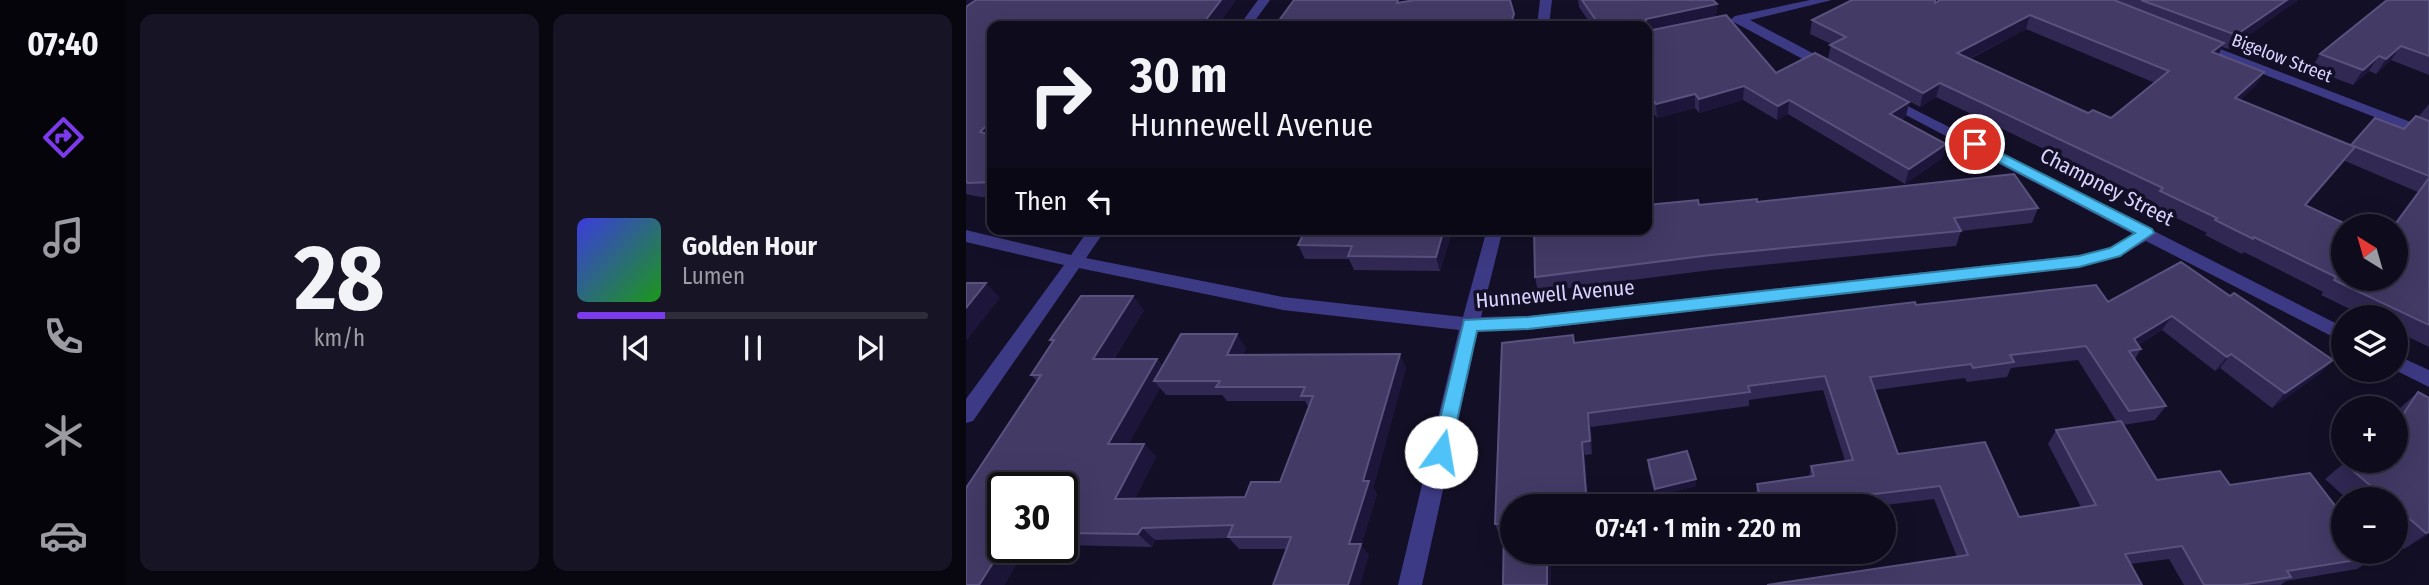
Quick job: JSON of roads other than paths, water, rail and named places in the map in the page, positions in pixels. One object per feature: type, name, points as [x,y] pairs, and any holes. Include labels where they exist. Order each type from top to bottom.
[{"type":"street","points":[[1249,21],[1264,0]]},
{"type":"street","points":[[1544,21],[1546,0]]},
{"type":"street","points":[[1826,0],[1733,20],[1843,75]]},
{"type":"street","name":"Bigelow Street","points":[[2186,40],[2429,134]]},
{"type":"street","name":"Champney Street","points":[[1877,94],[2331,329]]},
{"type":"street","name":"Hunnewell Avenue","points":[[966,236],[1075,262],[1289,305],[1470,324],[1528,323],[2079,261],[2115,252],[2147,233]]},
{"type":"street","points":[[966,415],[1094,235]]},
{"type":"street","points":[[1410,585],[1470,324],[1493,235]]},
{"type":"street","points":[[2408,368],[2429,379]]}]
